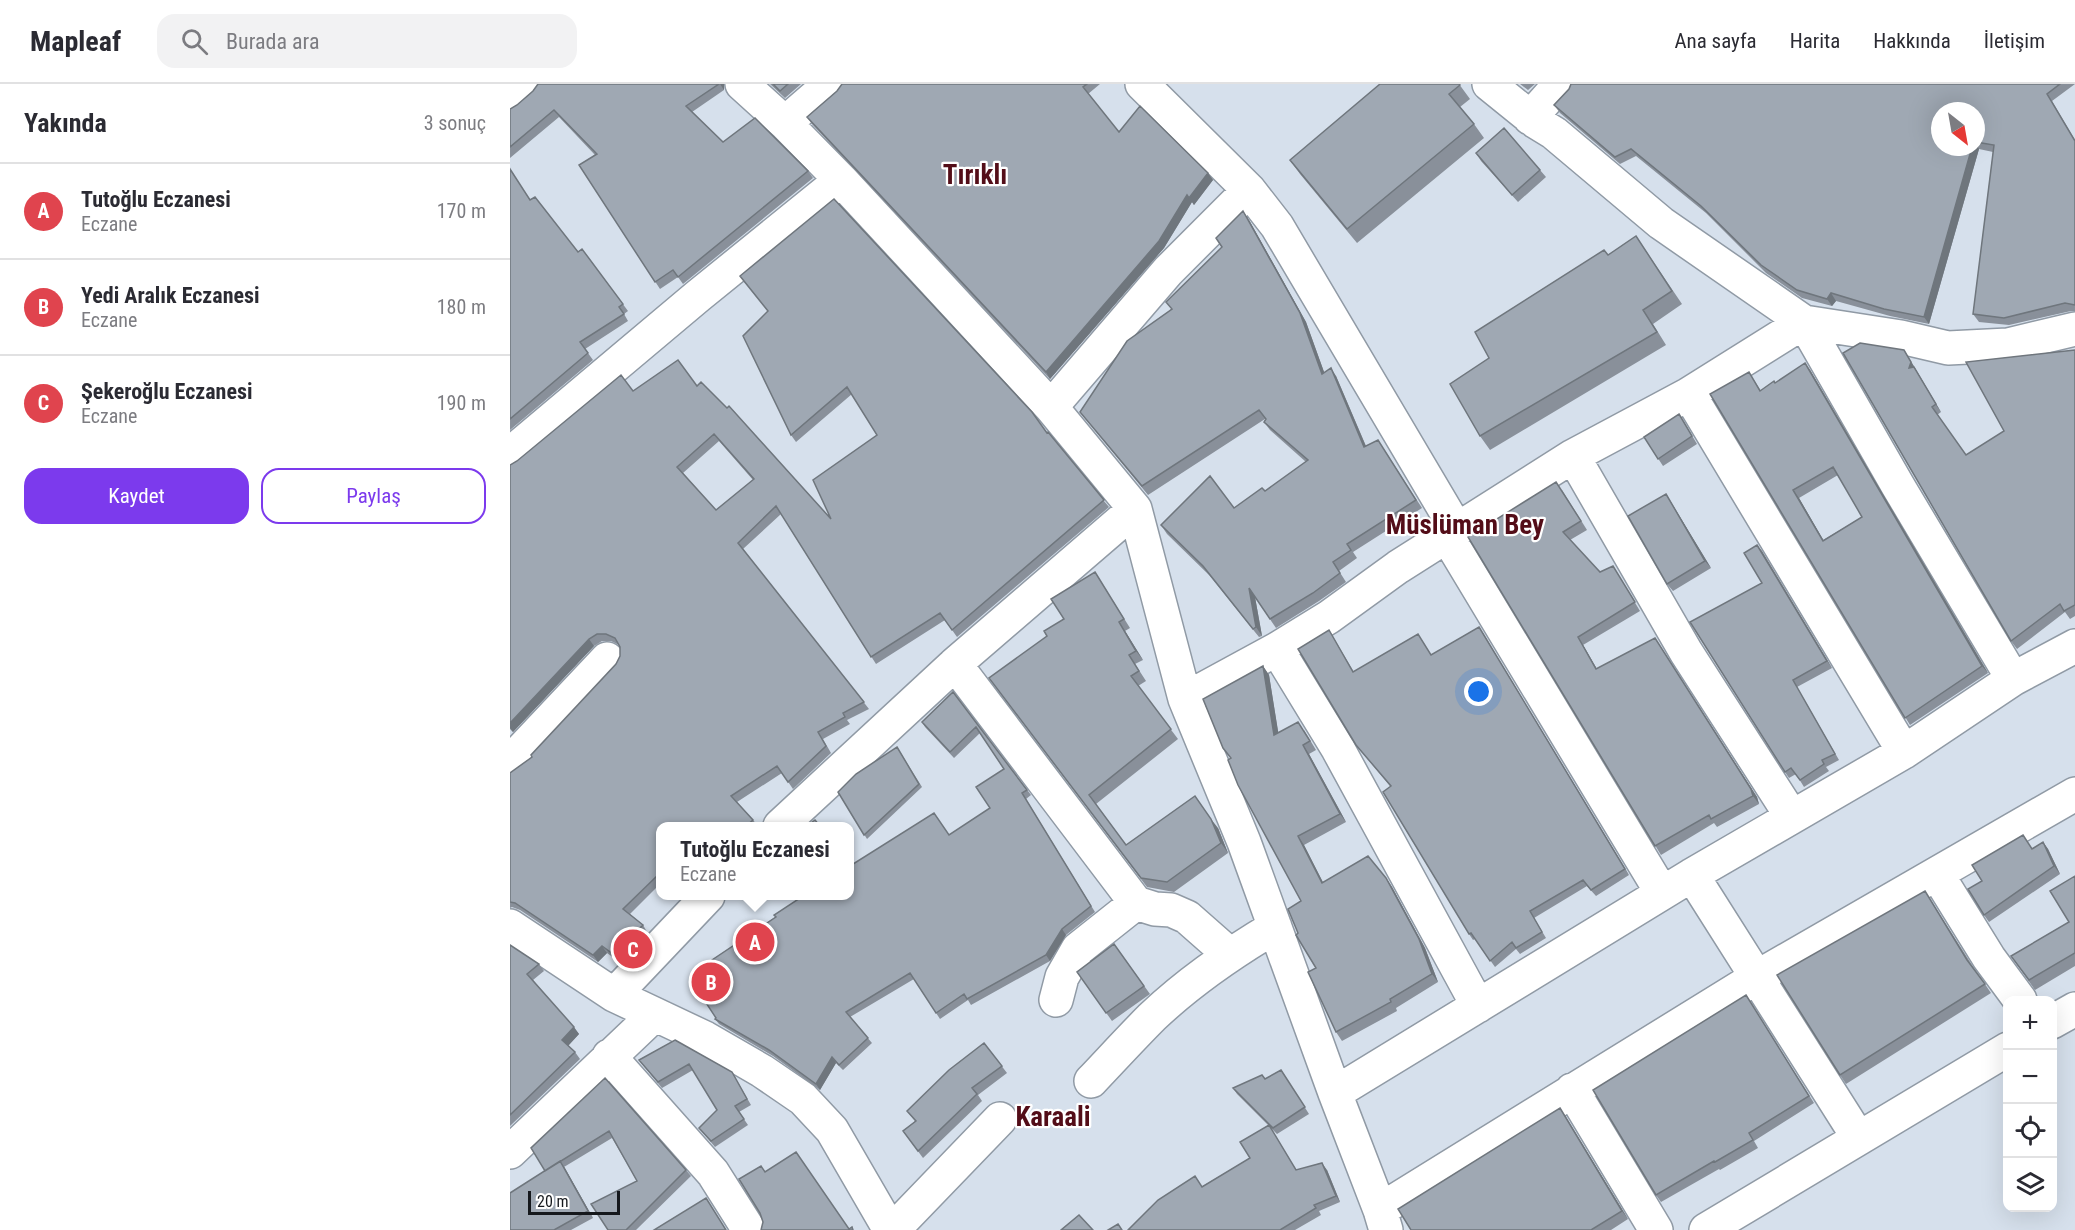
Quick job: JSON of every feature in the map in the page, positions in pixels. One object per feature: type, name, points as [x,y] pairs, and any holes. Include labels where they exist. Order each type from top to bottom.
[{"type":"street","points":[[510,98],[526,84]]},
{"type":"street","points":[[742,84],[785,123],[841,180],[1052,407],[1135,509],[1185,699],[1244,842],[1383,1220],[1572,1090],[1757,977],[2075,794]]},
{"type":"street","points":[[785,123],[830,84]]},
{"type":"street","points":[[1489,84],[1530,118],[1554,132],[1661,223],[1804,322],[2013,679]]},
{"type":"street","points":[[1530,118],[1560,84]]},
{"type":"street","points":[[1148,86],[1249,190],[1277,226],[1452,533],[1662,893]]},
{"type":"street","points":[[510,454],[698,296],[841,180]]},
{"type":"street","points":[[1052,407],[1168,271],[1249,190]]},
{"type":"street","points":[[1185,699],[1277,649],[1329,617],[1452,533],[1574,456],[1689,394],[1804,322],[1901,337],[1948,348],[2008,345],[2075,329]]},
{"type":"street","points":[[1689,394],[1904,752]]},
{"type":"street","points":[[1574,456],[1686,652],[1792,817]]},
{"type":"street","points":[[784,822],[955,664],[1135,509]]},
{"type":"street","points":[[1335,1092],[1692,875],[1904,752],[2013,679],[2075,646]]},
{"type":"street","points":[[1277,649],[1338,749],[1478,1006]]},
{"type":"street","points":[[510,762],[608,659]]},
{"type":"street","points":[[955,664],[1136,903],[1155,909],[1171,910],[1186,917],[1230,954]]},
{"type":"street","points":[[1937,874],[1989,958],[2017,996]]},
{"type":"street","points":[[1692,875],[1858,1137]]},
{"type":"street","points":[[614,995],[704,900]]},
{"type":"street","points":[[1056,1000],[1062,977],[1077,950],[1136,903]]},
{"type":"street","points":[[510,926],[614,995],[705,1038],[762,1071],[803,1099],[832,1130],[891,1230],[1000,1119]]},
{"type":"street","points":[[1091,1081],[1152,1017],[1187,986],[1230,954],[1275,927]]},
{"type":"street","points":[[2057,1019],[2075,1009]]},
{"type":"street","points":[[510,1152],[654,1015]]},
{"type":"street","points":[[1706,1230],[2005,1050]]},
{"type":"street","points":[[609,1056],[713,1173],[749,1230]]},
{"type":"street","points":[[1572,1090],[1656,1230]]},
{"type":"building","points":[[538,84],[719,84],[686,106],[723,142],[755,118],[808,171],[678,277],[673,270],[655,282],[579,165],[597,154],[554,110],[510,147],[510,109],[533,91]]},
{"type":"building","points":[[773,84],[788,84],[780,91]]},
{"type":"building","points":[[842,84],[1087,84],[1083,87],[1119,132],[1140,106],[1208,173],[1189,198],[1187,195],[1159,241],[1046,372],[807,117]]},
{"type":"building","points":[[1380,84],[1459,84],[1449,94],[1474,124],[1347,229],[1290,160]]},
{"type":"building","points":[[1571,84],[2060,84],[2047,94],[2075,141],[2075,305],[2065,303],[2004,318],[1973,314],[1994,145],[1985,144],[1985,102],[1931,102],[1931,156],[1969,156],[1924,317],[1884,309],[1831,293],[1827,299],[1797,290],[1761,265],[1701,206],[1631,149],[1615,157],[1554,105]]},
{"type":"building","points":[[1504,128],[1540,170],[1512,195],[1476,153]]},
{"type":"building","points":[[510,169],[530,200],[535,197],[578,252],[582,249],[623,304],[619,307],[624,314],[580,342],[588,353],[510,419]]},
{"type":"building","points":[[834,199],[1032,412],[1104,500],[952,630],[940,613],[871,657],[776,506],[738,543],[864,702],[843,713],[845,717],[818,732],[826,746],[788,782],[777,766],[731,796],[753,820],[751,822],[656,822],[656,877],[623,909],[643,925],[613,954],[602,946],[593,955],[515,903],[510,902],[510,773],[532,757],[531,755],[616,664],[620,656],[620,647],[615,638],[606,634],[597,634],[589,639],[510,723],[510,465],[621,375],[633,391],[678,360],[697,386],[701,382],[727,408],[729,406],[831,519],[813,480],[877,435],[847,387],[791,435],[743,336],[768,311],[740,276]],"holes":[[[714,434],[754,479],[716,510],[677,467]]]},
{"type":"building","points":[[1243,211],[1300,313],[1322,374],[1331,368],[1364,447],[1378,440],[1416,500],[1347,544],[1351,550],[1333,562],[1340,573],[1313,593],[1270,619],[1249,588],[1256,627],[1253,629],[1203,566],[1161,525],[1210,476],[1234,508],[1262,488],[1265,491],[1308,460],[1264,422],[1266,419],[1259,410],[1142,486],[1080,412],[1127,341],[1172,309],[1166,302],[1222,247],[1216,238]]},
{"type":"building","points":[[1636,236],[1672,291],[1643,310],[1657,332],[1480,436],[1450,384],[1489,358],[1475,332],[1604,250],[1608,255]]},
{"type":"building","points":[[1860,343],[1904,350],[1911,362],[1909,368],[1914,367],[1936,404],[1932,407],[1966,455],[2004,431],[1966,362],[2075,350],[2075,605],[2064,611],[2060,604],[2011,641],[1843,353]]},
{"type":"building","points":[[1805,363],[1982,666],[1905,718],[1710,394],[1749,372],[1760,391],[1774,381],[1775,383]],"holes":[[[1833,467],[1862,517],[1823,541],[1793,490]]]},
{"type":"building","points":[[1679,414],[1692,436],[1658,459],[1644,437]]},
{"type":"building","points":[[1556,482],[1581,521],[1563,532],[1600,572],[1613,566],[1635,602],[1578,637],[1596,669],[1655,638],[1751,789],[1753,796],[1711,819],[1709,815],[1655,846],[1468,537]]},
{"type":"building","points":[[1666,494],[1705,561],[1667,584],[1628,516]]},
{"type":"building","points":[[1757,545],[1827,661],[1793,680],[1835,754],[1822,760],[1824,764],[1800,780],[1791,768],[1785,772],[1690,622],[1762,583],[1744,553]]},
{"type":"building","points":[[1095,572],[1124,619],[1119,622],[1136,651],[1129,655],[1139,671],[1131,676],[1171,729],[1089,795],[1126,845],[1195,796],[1211,819],[1221,843],[1167,882],[1141,878],[989,678],[1047,636],[1044,631],[1064,619],[1051,599]]},
{"type":"building","points":[[1479,627],[1625,869],[1591,890],[1583,880],[1530,911],[1542,932],[1516,948],[1512,942],[1490,961],[1471,933],[1469,934],[1383,792],[1391,786],[1356,745],[1298,649],[1329,630],[1353,672],[1418,634],[1431,655]]},
{"type":"building","points":[[1263,666],[1274,735],[1298,722],[1310,741],[1303,745],[1340,814],[1298,836],[1322,883],[1368,856],[1386,878],[1419,939],[1432,974],[1390,999],[1391,1002],[1336,1032],[1308,972],[1316,968],[1296,935],[1298,933],[1288,909],[1301,901],[1238,785],[1228,760],[1231,758],[1223,748],[1203,699]]},
{"type":"building","points":[[953,692],[1027,790],[1022,793],[1091,906],[1062,929],[1046,955],[967,999],[964,994],[936,1013],[910,973],[846,1012],[868,1038],[839,1065],[832,1057],[816,1084],[769,1050],[715,1019],[691,980],[700,973],[697,970],[776,917],[774,915],[797,900],[854,900],[854,863],[934,813],[949,835],[990,808],[976,787],[1004,769],[976,727],[950,752],[922,722]]},
{"type":"building","points":[[897,747],[919,784],[864,835],[838,792],[856,774]]},
{"type":"building","points":[[2023,835],[2032,849],[2043,842],[2054,866],[1984,915],[1968,889],[1982,881],[1972,865]]},
{"type":"building","points":[[2075,876],[2075,953],[2029,980],[2011,956],[2069,922],[2050,891]]},
{"type":"building","points":[[1925,891],[1967,960],[1985,984],[1840,1075],[1777,975]]},
{"type":"building","points":[[1114,944],[1144,986],[1106,1013],[1077,972]]},
{"type":"building","points":[[510,945],[539,964],[527,974],[574,1027],[562,1040],[575,1052],[510,1115]]},
{"type":"building","points":[[1746,995],[1809,1096],[1749,1133],[1753,1140],[1656,1195],[1593,1090]]},
{"type":"building","points":[[675,1040],[732,1072],[747,1099],[735,1106],[744,1119],[711,1141],[699,1128],[717,1110],[689,1064],[658,1082],[639,1060]]},
{"type":"building","points":[[984,1043],[1002,1066],[972,1088],[977,1094],[918,1151],[903,1131],[916,1121],[907,1111],[949,1070]]},
{"type":"building","points":[[1281,1070],[1305,1107],[1273,1128],[1233,1088],[1262,1075],[1265,1079]]},
{"type":"building","points":[[605,1078],[686,1170],[626,1230],[608,1230],[591,1204],[637,1181],[609,1131],[545,1171],[531,1148]]},
{"type":"building","points":[[1560,1108],[1622,1211],[1591,1230],[1411,1230],[1398,1209]]},
{"type":"building","points":[[1269,1125],[1296,1170],[1322,1163],[1336,1196],[1314,1205],[1316,1208],[1280,1230],[1128,1230],[1158,1200],[1195,1176],[1202,1187],[1250,1158],[1240,1142]]},
{"type":"building","points":[[796,1152],[849,1229],[852,1227],[853,1230],[761,1230],[763,1222],[760,1213],[739,1179],[761,1166],[765,1172]]},
{"type":"building","points":[[560,1161],[588,1211],[554,1230],[510,1230],[510,1193]]},
{"type":"building","points":[[706,1198],[726,1230],[654,1230]]},
{"type":"building","points":[[1079,1215],[1093,1230],[1061,1230]]},
{"type":"building","points":[[1118,1224],[1122,1230],[1108,1230]]},
{"type":"place","name":"Tutoğlu Eczanesi","points":[[755,942]]},
{"type":"place","name":"Şekeroğlu Eczanesi","points":[[633,949]]},
{"type":"place","name":"Yedi Aralık Eczanesi","points":[[711,982]]},
{"type":"district","name":"Tırıklı","points":[[975,175]]},
{"type":"district","name":"Müslüman Bey","points":[[1465,525]]},
{"type":"district","name":"Karaali","points":[[1053,1117]]}]
